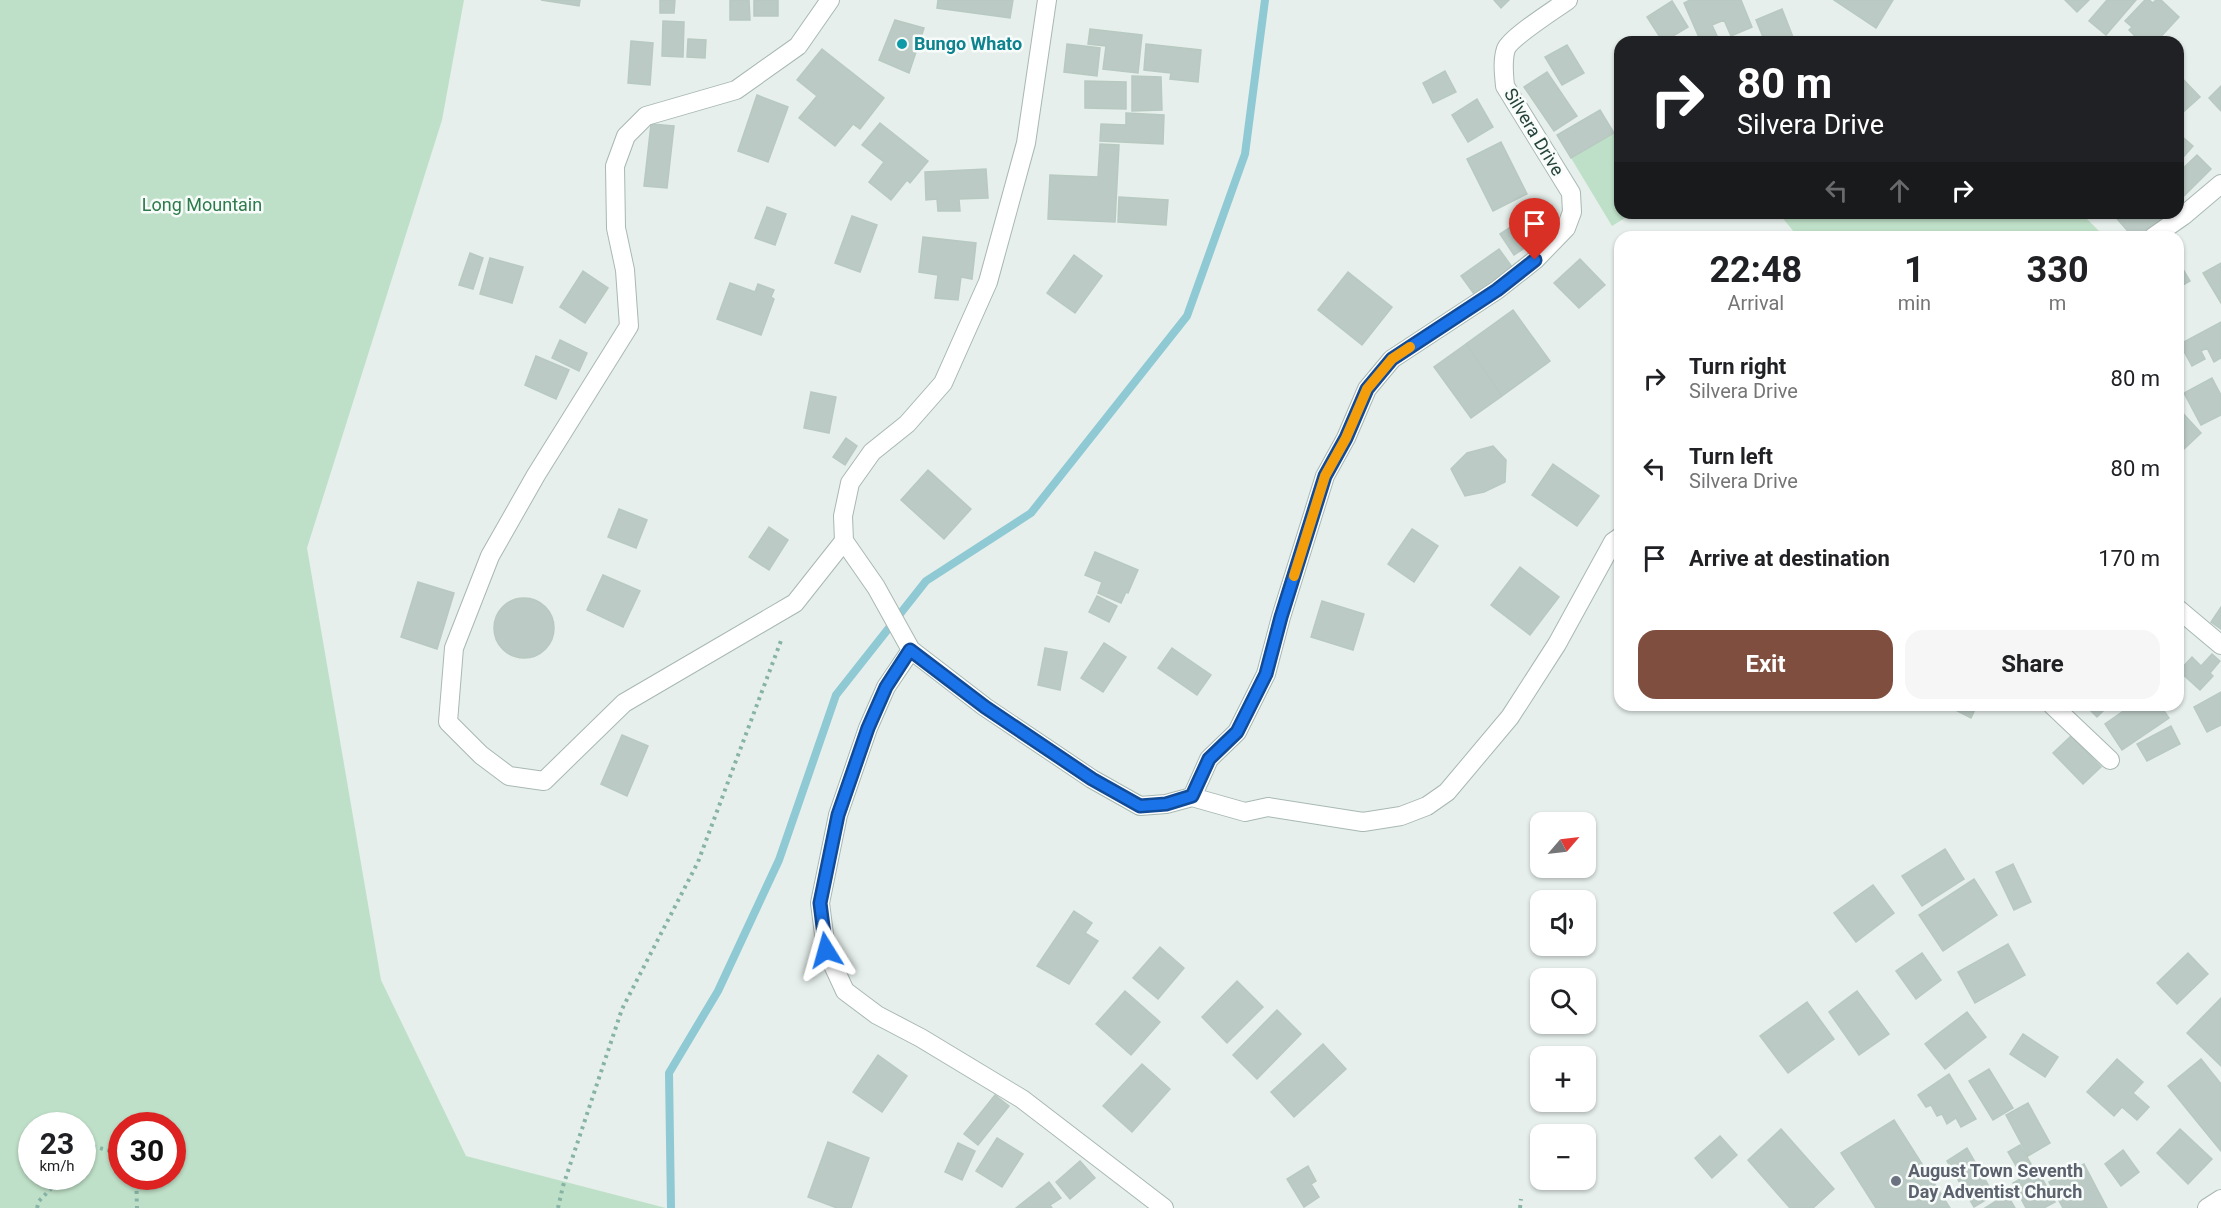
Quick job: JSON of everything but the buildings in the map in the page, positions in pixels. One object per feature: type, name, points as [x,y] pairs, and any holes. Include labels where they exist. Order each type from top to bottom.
[{"type":"street","points":[[830,0],[798,46],[736,90],[646,116],[626,136],[615,166],[616,228],[625,270],[629,326],[536,475],[490,556],[454,648],[448,722],[481,755],[509,776],[544,781],[624,703],[795,603],[844,541]]},
{"type":"street","points":[[1047,0],[1026,143],[988,282],[943,383],[907,424],[872,452],[850,483],[843,516],[844,541],[876,587],[910,650],[985,707],[1092,779],[1140,806],[1166,804],[1192,796],[1245,812],[1268,807],[1363,822],[1401,816],[1427,806],[1447,792],[1510,717],[1557,644],[1614,541]]},
{"type":"street","name":"Silvera Drive","points":[[1192,796],[1209,759],[1237,732],[1266,674],[1281,617],[1325,476],[1346,438],[1367,389],[1392,359],[1497,290],[1535,260],[1566,228],[1572,212],[1571,193],[1505,86],[1503,66],[1507,47],[1531,26],[1569,0]]},
{"type":"street","points":[[2184,215],[2221,184]]},
{"type":"street","points":[[2162,231],[2179,219]]},
{"type":"street","points":[[2184,614],[2221,645]]},
{"type":"street","points":[[910,650],[886,687],[868,728],[838,815],[820,903],[826,950],[845,991],[877,1015],[921,1038],[1022,1099],[1164,1208]]},
{"type":"street","points":[[2058,711],[2110,760]]},
{"type":"street","points":[[2207,1208],[2221,1199]]},
{"type":"path","points":[[558,1208],[563,1186],[622,1009],[698,862],[795,603]]},
{"type":"path","points":[[37,1208],[39,1201],[50,1190]]},
{"type":"path","points":[[136,1190],[137,1208]]},
{"type":"path","points":[[1520,1208],[1521,1199]]},
{"type":"green space","name":"Long Mountain","points":[[0,0],[464,0],[442,120],[307,548],[381,980],[466,1156],[666,1208],[0,1208]]},
{"type":"green space","points":[[1614,133],[1614,219],[1623,219],[1612,226],[1571,158]]},
{"type":"green space","points":[[1783,219],[2087,219],[2099,231],[1793,231]]},
{"type":"waterway","points":[[671,1208],[669,1073],[718,991],[779,860],[836,695],[926,581],[1031,513],[1187,316],[1245,154],[1265,0]]},
{"type":"slow traffic","points":[[1294,576],[1325,476],[1346,438],[1367,389],[1392,359],[1410,347]]},
{"type":"place","name":"Bungo Whato","points":[[902,44]]},
{"type":"place","name":"August Town Seventh Day Adventist Church","points":[[1896,1181]]},
{"type":"route","points":[[826,950],[820,903],[838,815],[868,728],[886,687],[910,650],[985,707],[1092,779],[1140,806],[1166,804],[1192,796],[1209,759],[1237,732],[1266,674],[1281,617],[1325,476],[1346,438],[1367,389],[1392,359],[1497,290],[1535,260]]}]
